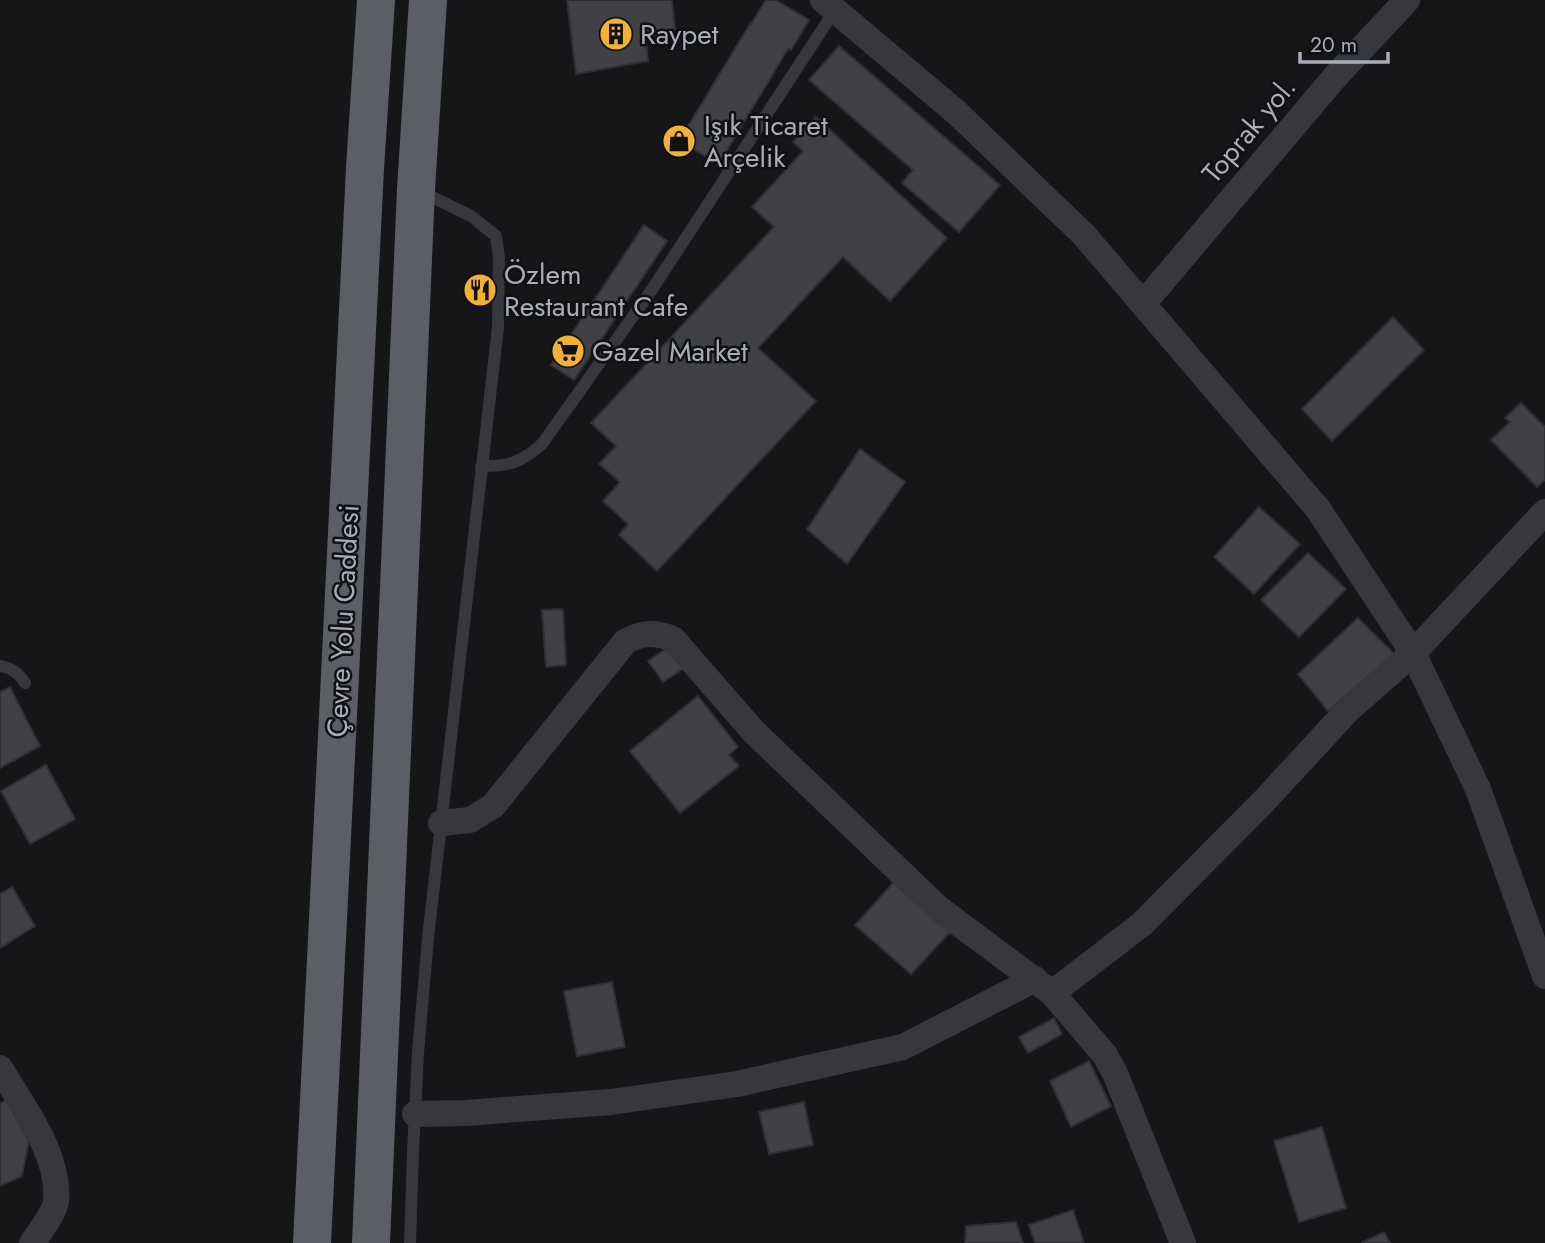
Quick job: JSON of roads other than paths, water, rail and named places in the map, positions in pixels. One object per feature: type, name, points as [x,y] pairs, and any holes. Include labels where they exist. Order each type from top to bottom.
[{"type":"highway","name":"Çevre Yolu Caddesi","points":[[312,1243],[365,168],[376,0]]},
{"type":"highway","name":"Çevre Yolu Caddesi","points":[[371,1243],[416,189],[428,0]]},
{"type":"street","name":"Toprak yol.","points":[[1143,304],[1335,78],[1407,0]]},
{"type":"street","points":[[829,5],[966,122],[1084,235],[1318,509],[1413,653],[1478,789],[1545,976]]},
{"type":"street","points":[[415,1114],[466,1113],[611,1102],[737,1084],[904,1047],[1043,986],[1142,924],[1264,801],[1348,710],[1413,653],[1545,512]]},
{"type":"street","points":[[441,823],[470,820],[493,806],[625,642],[647,633],[661,634],[673,639],[754,732],[938,908],[1043,986],[1105,1055],[1115,1073],[1184,1243]]},
{"type":"street","points":[[0,1068],[42,1138],[53,1168],[56,1203],[32,1243]]},
{"type":"lane","points":[[481,466],[497,467],[516,462],[530,455],[542,444],[651,291],[829,5]]},
{"type":"lane","points":[[410,1243],[418,1053],[428,938],[498,327],[499,258],[496,236],[471,216],[416,189]]},
{"type":"lane","points":[[0,666],[16,672],[25,683]]},
{"type":"place","name":"Raypet","points":[[616,34]]},
{"type":"place","name":"Işık Ticaret Arçelik","points":[[679,141]]},
{"type":"place","name":"Özlem Restaurant Cafe","points":[[480,290]]},
{"type":"place","name":"Gazel Market","points":[[568,351]]}]
